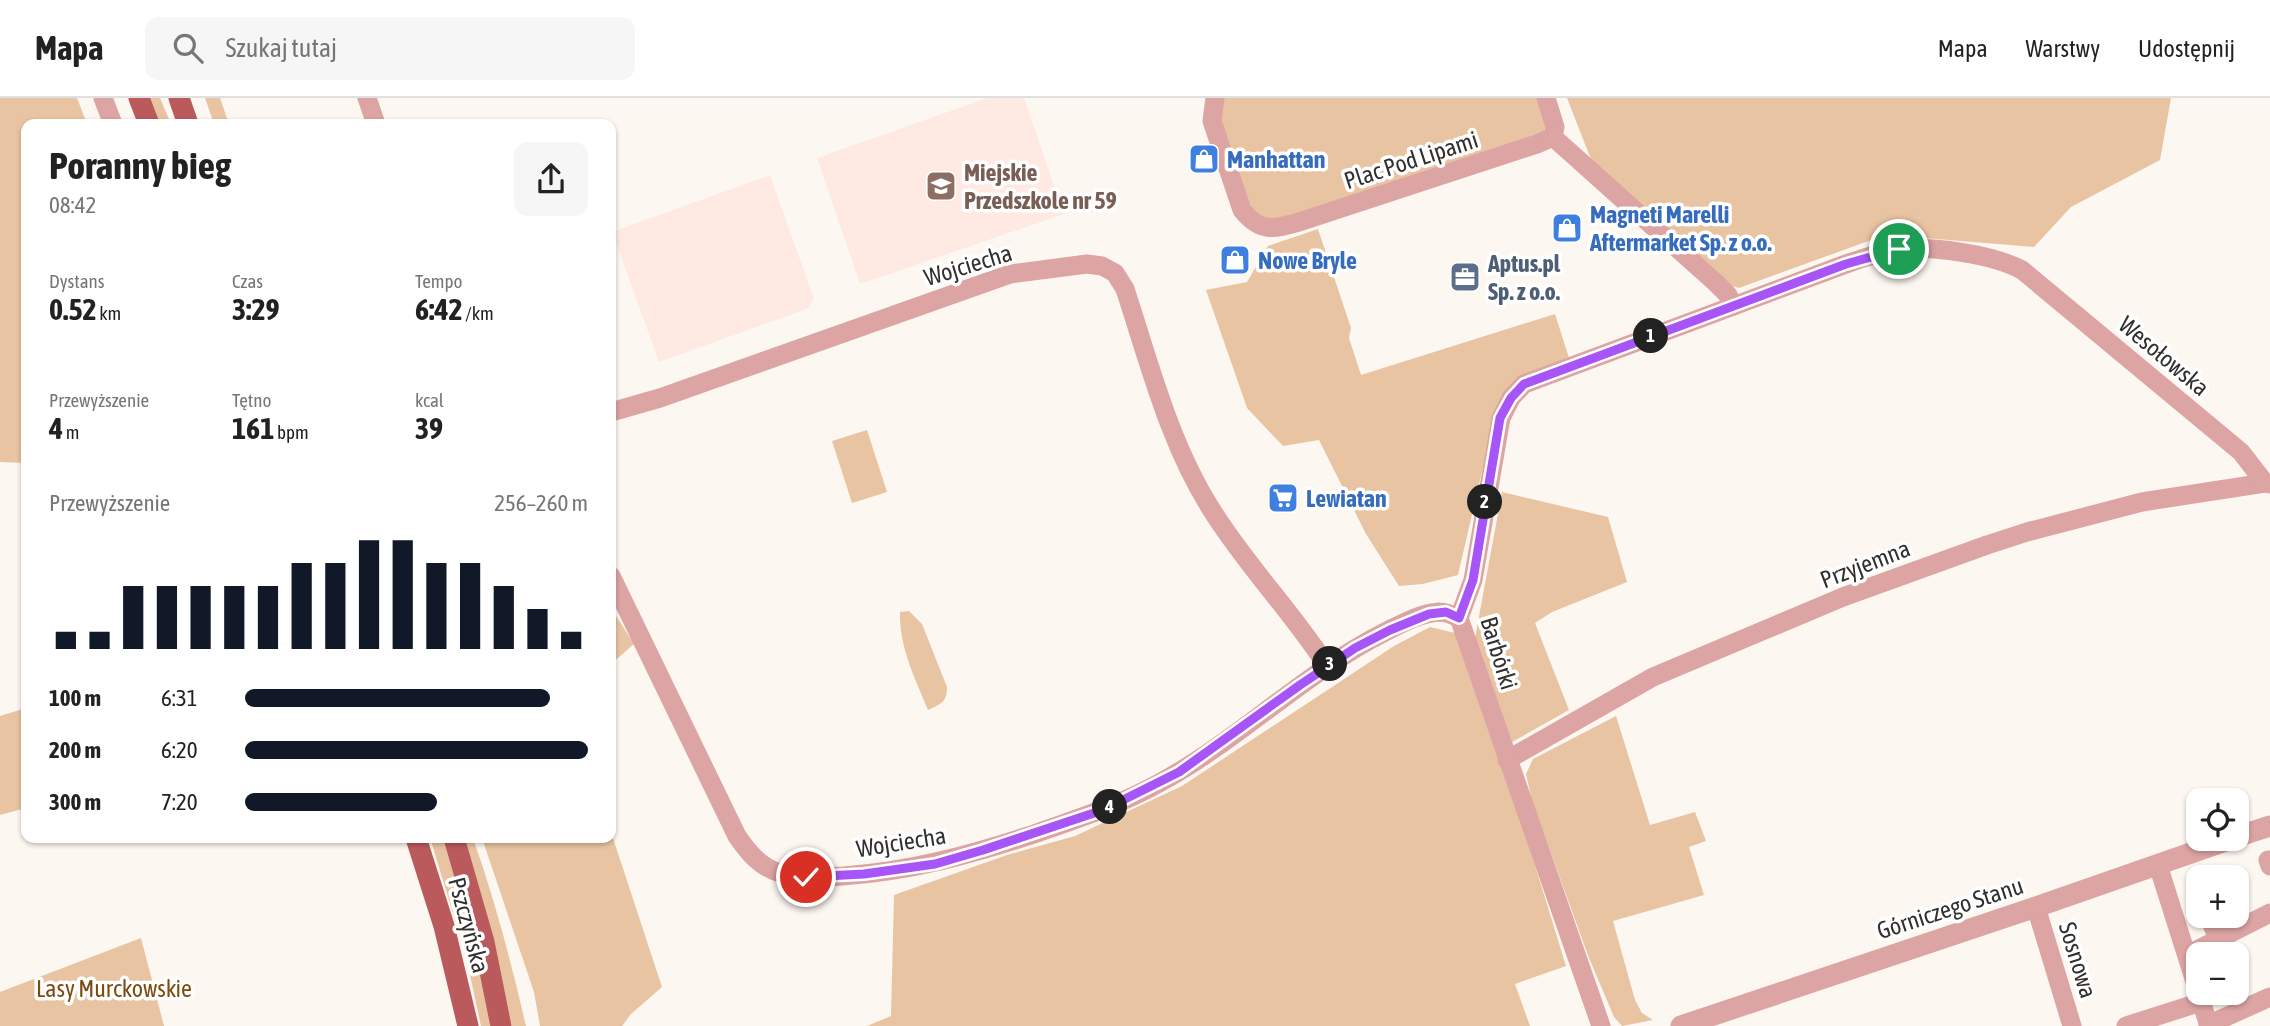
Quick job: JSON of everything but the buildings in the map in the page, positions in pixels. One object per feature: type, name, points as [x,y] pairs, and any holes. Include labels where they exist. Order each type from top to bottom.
[{"type":"main road","points":[[139,98],[147,119]]},
{"type":"main road","points":[[179,98],[186,119]]},
{"type":"main road","points":[[406,843],[430,878]]},
{"type":"main road","name":"Pszczyńska","points":[[418,843],[444,926],[468,1026]]},
{"type":"main road","name":"Pszczyńska","points":[[455,843],[484,942],[501,1026]]},
{"type":"street","points":[[103,98],[111,119]]},
{"type":"street","points":[[367,98],[374,119]]},
{"type":"street","name":"Plac Pod Lipami","points":[[1215,98],[1213,121],[1242,210],[1251,221],[1269,229],[1312,218],[1553,137]]},
{"type":"street","points":[[1546,98],[1555,127],[1553,137],[1716,283],[1728,295],[1732,306]]},
{"type":"street","name":"Barbórki","points":[[1601,1026],[1459,618],[1473,580],[1500,418],[1511,398],[1524,384],[1846,264],[1899,249],[1984,256],[2022,270]]},
{"type":"street","name":"Wojciecha","points":[[616,411],[660,398],[1010,274],[1087,264],[1102,266],[1115,273],[1125,289],[1161,399],[1188,463],[1212,510],[1327,666]]},
{"type":"street","name":"Wesołowska","points":[[2022,270],[2241,452],[2268,484]]},
{"type":"street","name":"Przyjemna","points":[[1507,760],[1653,677],[1843,597],[2027,532],[2141,502],[2268,484]]},
{"type":"street","name":"Wojciecha","points":[[616,586],[737,836],[755,859],[768,868],[793,876],[864,874],[935,864],[1103,810],[1143,792],[1195,762],[1327,666],[1372,639],[1423,616],[1446,612],[1459,618]]},
{"type":"street","name":"Górniczego Stanu","points":[[2249,833],[2270,826]]},
{"type":"street","name":"Górniczego Stanu","points":[[1681,1026],[2199,851]]},
{"type":"street","points":[[2158,866],[2186,950]]},
{"type":"street","name":"Sosnowa","points":[[2036,907],[2072,1026]]},
{"type":"street","points":[[2213,928],[2218,941],[2270,913]]},
{"type":"street","points":[[2202,1005],[2208,1026],[2270,997]]},
{"type":"street","points":[[2126,1026],[2192,1005]]},
{"type":"shaded area","name":"Miejskie Przedszkole nr 59","points":[[987,98],[1024,98],[1064,214],[860,284],[817,158]]},
{"type":"shaded area","points":[[770,175],[814,299],[809,308],[659,362],[616,243],[616,231]]},
{"type":"green space","points":[[0,98],[77,98],[85,119],[21,119],[21,463],[0,462]]},
{"type":"green space","points":[[150,98],[160,98],[169,119],[158,119]]},
{"type":"green space","points":[[205,98],[220,98],[227,119],[212,119]]},
{"type":"green space","points":[[1223,98],[1539,98],[1547,122],[1543,135],[1285,222],[1254,215],[1219,123]]},
{"type":"green space","points":[[1567,98],[2171,98],[2160,160],[2071,207],[2034,247],[1900,236],[1899,223],[1886,224],[1885,235],[1739,288],[1728,285],[1592,162]]},
{"type":"green space","points":[[1318,229],[1351,328],[1349,338],[1361,375],[1555,314],[1569,358],[1526,377],[1493,424],[1458,575],[1423,584],[1399,586],[1366,534],[1319,440],[1283,446],[1247,408],[1206,290],[1247,282],[1268,246]]},
{"type":"green space","points":[[867,430],[887,492],[852,503],[832,441]]},
{"type":"green space","points":[[1502,492],[1608,517],[1627,582],[1552,612],[1535,623],[1569,710],[1512,742],[1475,638]]},
{"type":"green space","points":[[909,611],[922,624],[947,687],[942,702],[928,710],[902,638],[900,612]]},
{"type":"green space","points":[[616,616],[634,644],[616,660]]},
{"type":"green space","points":[[1430,627],[1455,633],[1502,758],[1566,966],[1515,984],[1530,1026],[867,1026],[891,1016],[894,895],[1007,855],[1075,836],[1182,786],[1394,646]]},
{"type":"green space","points":[[21,710],[21,809],[0,815],[0,716]]},
{"type":"green space","points":[[1616,716],[1650,825],[1695,812],[1706,841],[1689,847],[1704,895],[1613,921],[1635,1000],[1642,1013],[1653,1020],[1622,1026],[1614,1017],[1589,958],[1532,801],[1526,774],[1533,759]]},
{"type":"green space","points":[[432,843],[444,843],[474,944],[492,1026],[481,1026],[465,952]]},
{"type":"green space","points":[[465,843],[475,843],[481,861],[526,1026],[512,1026],[495,949]]},
{"type":"green space","points":[[484,843],[615,843],[662,987],[631,1014],[622,1026],[540,1026],[534,992]]},
{"type":"green space","name":"Lasy Murckowskie","points":[[141,938],[164,1026],[0,1026],[0,992]]},
{"type":"place","name":"Manhattan","points":[[1204,159]]},
{"type":"place","name":"Miejskie Przedszkole nr 59","points":[[941,186]]},
{"type":"place","name":"Magneti Marelli Aftermarket Sp. z o.o.","points":[[1567,228]]},
{"type":"place","name":"Nowe Bryle","points":[[1235,260]]},
{"type":"place","name":"Aptus.pl Sp. z o.o.","points":[[1465,277]]},
{"type":"place","name":"Lewiatan","points":[[1283,498]]},
{"type":"route","points":[[806,877],[864,874],[953,860],[1103,810],[1143,792],[1212,751],[1300,685],[1355,648],[1408,621],[1429,614],[1446,612],[1459,618],[1473,580],[1500,418],[1511,398],[1524,384],[1846,264],[1899,249]]}]
